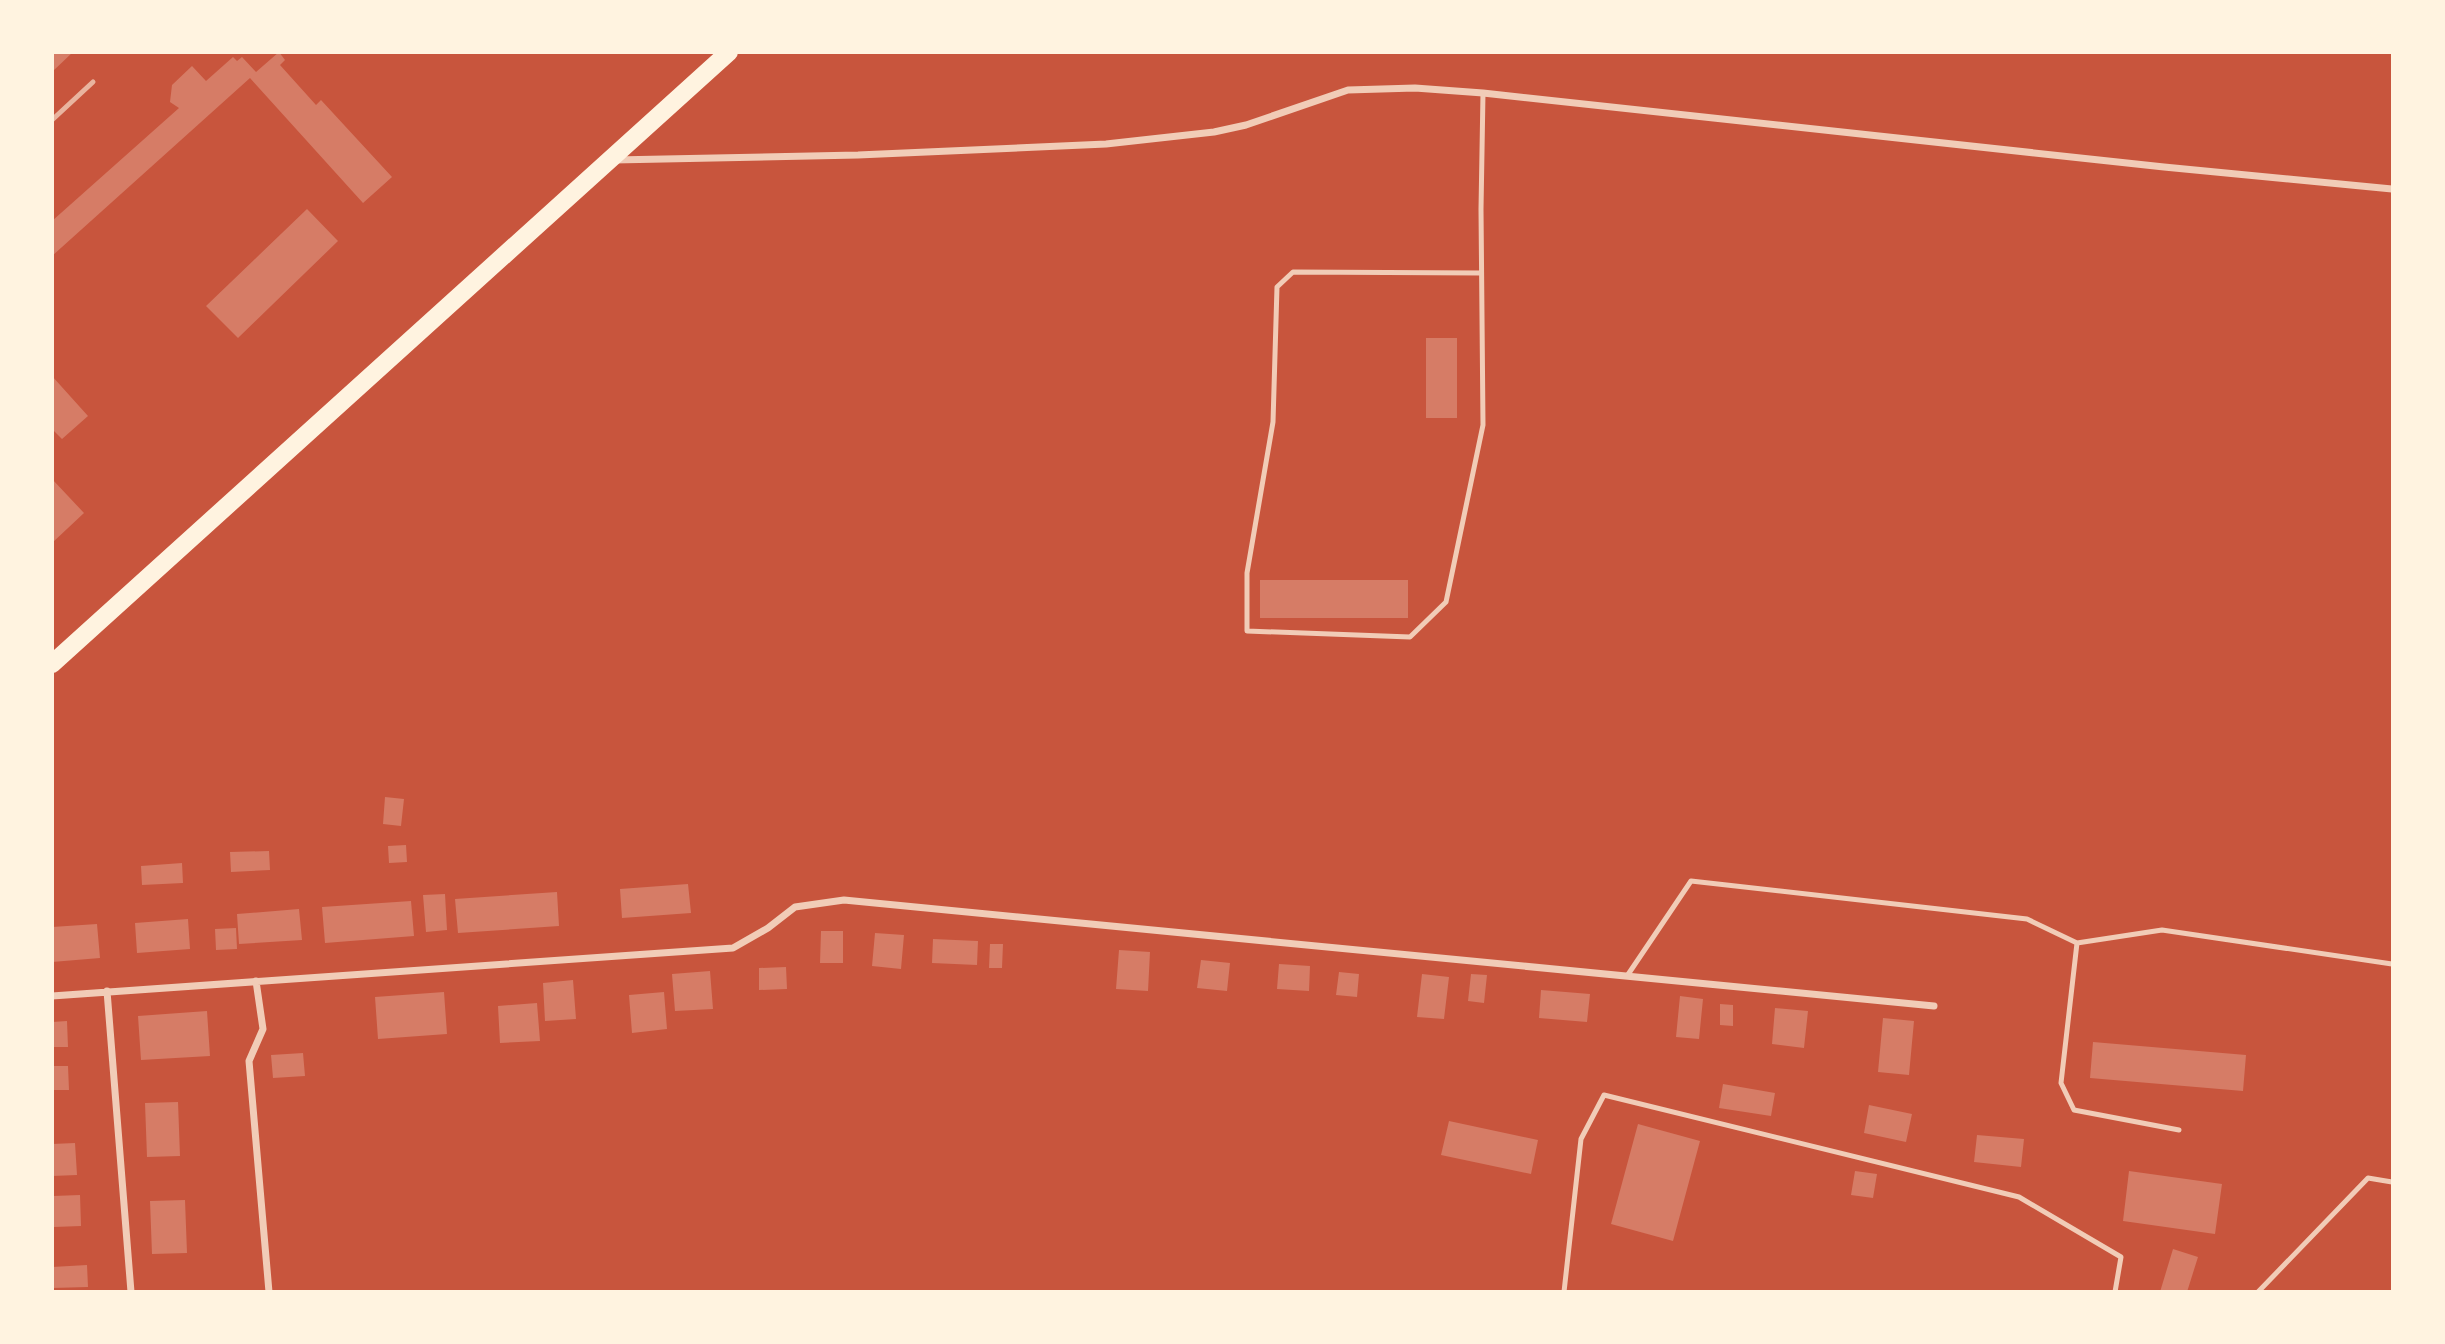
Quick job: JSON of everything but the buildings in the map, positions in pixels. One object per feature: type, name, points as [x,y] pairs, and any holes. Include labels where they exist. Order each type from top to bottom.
[{"type":"main road","points":[[52,664],[729,52]]},
{"type":"street","points":[[610,160],[858,155],[1106,144],[1214,132],[1246,125],[1348,90],[1415,88],[2392,189]]},
{"type":"street","points":[[52,996],[733,948],[768,928],[795,906],[844,900],[1934,1006]]},
{"type":"street","points":[[256,981],[262,1029],[250,1061],[269,1292]]},
{"type":"street","points":[[107,991],[131,1292]]},
{"type":"lane","points":[[1481,273],[1293,272],[1277,287],[1273,422],[1247,573],[1247,631],[1410,637],[1446,602],[1483,425],[1483,93]]},
{"type":"lane","points":[[1627,976],[1691,881],[2027,919],[2077,943],[2162,930],[2392,964]]},
{"type":"lane","points":[[2077,943],[2061,1083],[2074,1110],[2179,1130]]},
{"type":"lane","points":[[1564,1292],[1581,1139],[1604,1096],[2019,1197],[2121,1257],[2115,1292]]},
{"type":"lane","points":[[2258,1292],[2368,1178],[2392,1182]]},
{"type":"railway","points":[[52,120],[93,82]]}]
